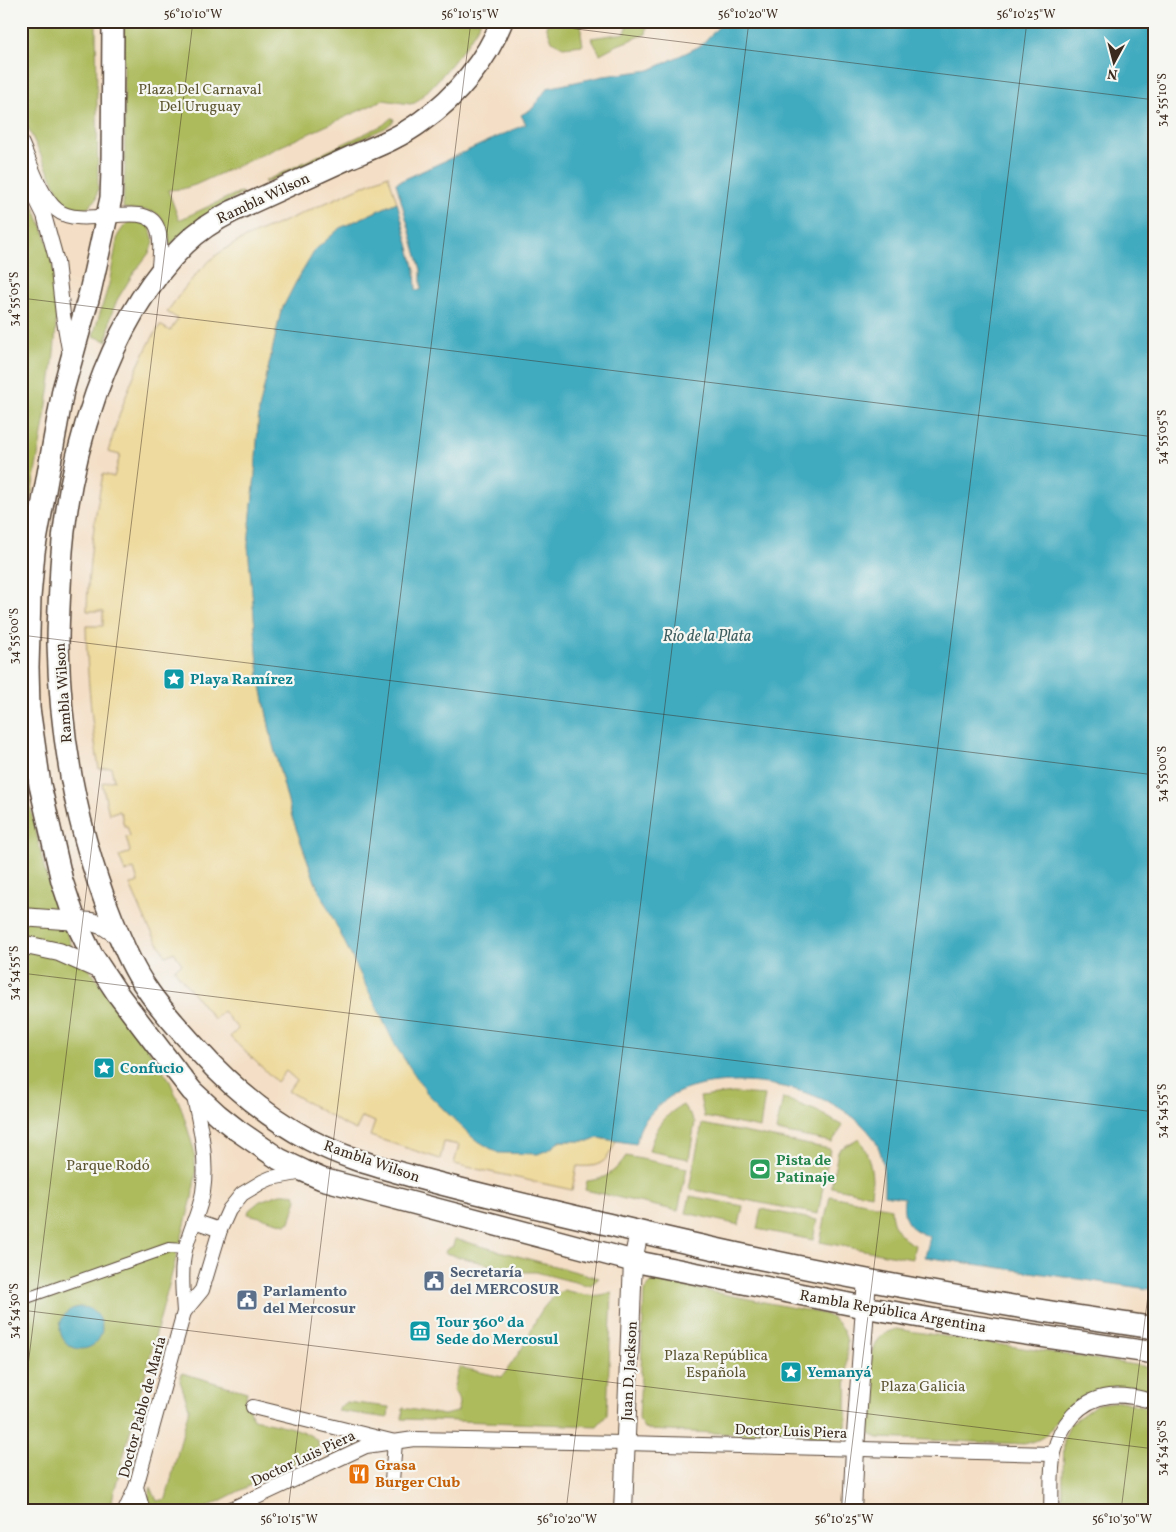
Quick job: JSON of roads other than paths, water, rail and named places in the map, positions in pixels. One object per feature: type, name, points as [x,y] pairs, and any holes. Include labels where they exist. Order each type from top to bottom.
[{"type":"main road","name":"Rambla Wilson","points":[[113,21],[111,198],[90,292],[63,390],[26,600],[29,708],[46,814],[62,882],[74,920],[102,971],[162,1055],[192,1091],[237,1130],[279,1159],[322,1178],[634,1261]]},
{"type":"main road","name":"Rambla Wilson","points":[[502,21],[498,33],[476,67],[446,102],[421,122],[394,138],[241,207],[213,222],[182,247],[138,306],[113,352],[89,417],[73,476],[62,558],[58,648],[65,739],[81,824],[94,872],[119,936],[146,988],[203,1055],[224,1077],[255,1104],[310,1140],[363,1162],[452,1187],[640,1232]]},
{"type":"main road","name":"Rambla República Argentina","points":[[640,1232],[867,1279],[1070,1316],[1155,1328]]},
{"type":"main road","name":"Rambla República Argentina","points":[[634,1261],[864,1307],[966,1325],[1155,1353]]},
{"type":"street","points":[[21,142],[49,202],[58,212],[86,218],[136,214],[153,221],[157,226],[160,236],[158,277]]},
{"type":"street","points":[[21,169],[44,214],[57,262],[70,360]]},
{"type":"street","points":[[21,917],[92,922],[104,926],[119,936]]},
{"type":"street","points":[[21,944],[59,952],[102,971]]},
{"type":"street","name":"Doctor Pablo de María","points":[[143,1511],[136,1487],[184,1312],[183,1262],[203,1192],[204,1175],[201,1136],[192,1091]]},
{"type":"street","name":"Doctor Pablo de María","points":[[184,1312],[202,1290],[220,1230],[229,1210],[242,1194],[271,1178],[304,1171]]},
{"type":"street","points":[[194,1221],[220,1230]]},
{"type":"street","name":"Juan D. Jackson","points":[[623,1511],[634,1261],[640,1232]]},
{"type":"street","points":[[21,1300],[169,1248],[186,1249]]},
{"type":"street","points":[[852,1511],[854,1449],[867,1279]]},
{"type":"street","points":[[1051,1511],[1053,1454],[1058,1436],[1065,1423],[1076,1411],[1091,1402],[1108,1396],[1122,1395],[1155,1402]]},
{"type":"street","name":"Doctor Luis Piera","points":[[253,1406],[395,1442]]},
{"type":"street","name":"Doctor Luis Piera","points":[[227,1511],[366,1446],[414,1439],[625,1442],[1053,1454]]},
{"type":"street","points":[[392,1481],[395,1442]]},
{"type":"street","points":[[125,1511],[136,1487]]},
{"type":"water","name":"Río de la Plata","points":[[724,21],[1155,21],[1155,1290],[925,1257],[930,1237],[916,1230],[908,1223],[904,1213],[904,1198],[884,1195],[882,1157],[872,1136],[855,1118],[833,1104],[807,1093],[780,1086],[751,1082],[724,1082],[698,1086],[675,1094],[660,1104],[650,1114],[639,1131],[636,1144],[598,1138],[591,1141],[560,1141],[550,1149],[538,1154],[498,1153],[473,1138],[427,1093],[396,1047],[316,884],[292,817],[272,741],[259,675],[248,545],[259,410],[281,311],[296,282],[315,250],[340,228],[397,202],[415,270],[416,290],[421,290],[421,270],[396,183],[526,124],[521,115],[533,108],[547,88],[604,76],[650,70],[700,46]]},
{"type":"water","points":[[85,1307],[93,1310],[99,1316],[102,1328],[99,1340],[93,1346],[77,1349],[69,1346],[63,1340],[60,1324],[63,1316],[69,1310]]},
{"type":"place","name":"Playa Ramírez","points":[[174,679]]},
{"type":"place","name":"Confucio","points":[[104,1068]]},
{"type":"place","name":"Pista de Patinaje","points":[[760,1169]]},
{"type":"place","name":"Secretaría del MERCOSUR","points":[[434,1281]]},
{"type":"place","name":"Parlamento del Mercosur","points":[[247,1300]]},
{"type":"place","name":"Tour 360º da Sede do Mercosul","points":[[420,1331]]},
{"type":"place","name":"Yemanyá","points":[[791,1372]]},
{"type":"place","name":"Grasa Burger Club","points":[[359,1474]]},
{"type":"park label","name":"Plaza Del Carnaval Del Uruguay","points":[[200,98]]},
{"type":"park label","name":"Parque Rodó","points":[[108,1165]]},
{"type":"park label","name":"Plaza República Española","points":[[716,1364]]},
{"type":"park label","name":"Plaza Galicia","points":[[923,1386]]}]
